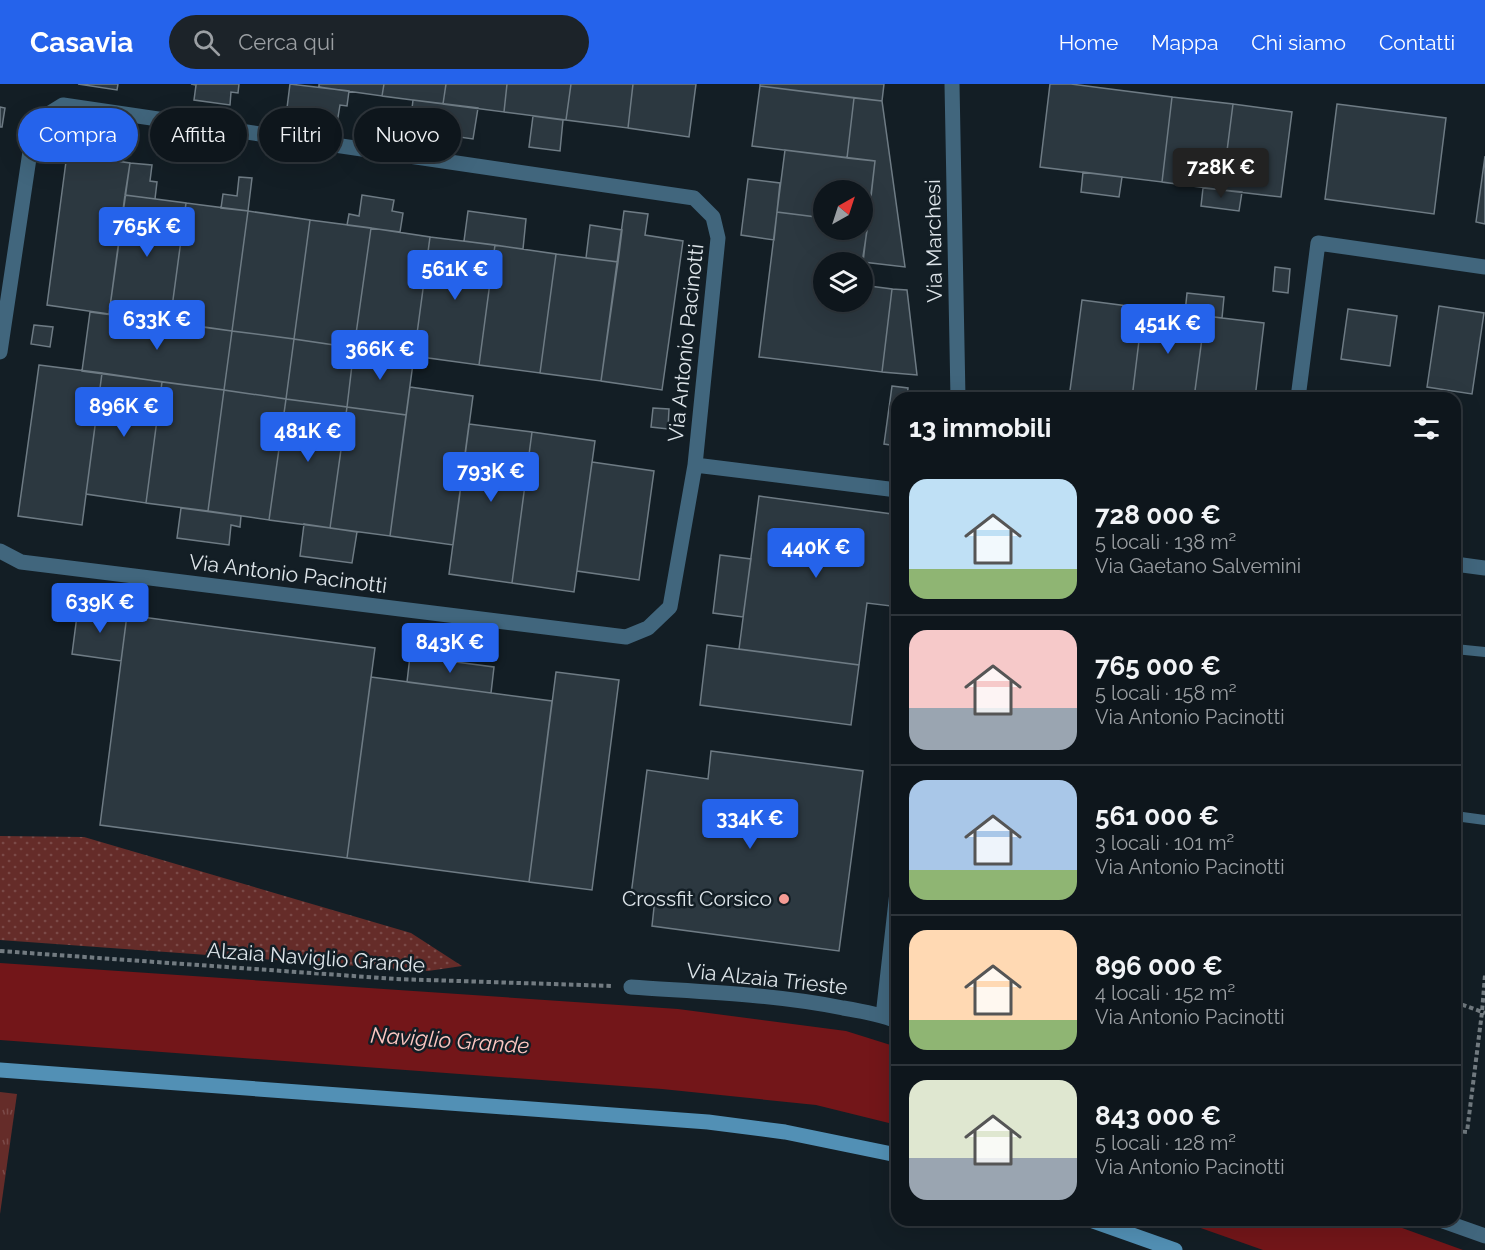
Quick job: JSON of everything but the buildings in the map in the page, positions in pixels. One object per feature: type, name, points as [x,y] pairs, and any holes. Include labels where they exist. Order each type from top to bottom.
[{"type":"main road","points":[[0,1070],[708,1122],[785,1132],[891,1154]]},
{"type":"main road","points":[[1107,1226],[1175,1250]]},
{"type":"street","name":"Via Marchesi","points":[[952,87],[958,392]]},
{"type":"street","name":"Via Antonio Pacinotti","points":[[0,352],[31,145],[42,118],[63,105],[694,198],[713,217],[718,238],[695,465],[670,607],[648,628],[626,637],[21,562],[0,551]]},
{"type":"street","points":[[1299,392],[1318,243],[1485,267]]},
{"type":"street","name":"Via Antonio Pacinotti","points":[[695,465],[891,489]]},
{"type":"street","points":[[1461,565],[1485,568]]},
{"type":"street","name":"Via Alzaia Trieste","points":[[631,987],[746,994],[810,1001],[890,1018]]},
{"type":"street","points":[[890,1018],[891,1000]]},
{"type":"street","points":[[1457,1226],[1485,1236]]},
{"type":"lane","points":[[1461,650],[1485,652]]},
{"type":"lane","points":[[1461,817],[1485,820]]},
{"type":"path","name":"Alzaia Naviglio Grande","points":[[0,951],[396,979],[631,987]]},
{"type":"path","points":[[1461,1132],[1467,1132],[1484,1013],[1485,975]]},
{"type":"path","points":[[1461,1004],[1484,1013]]},
{"type":"green space","points":[[0,836],[84,837],[411,933],[462,966],[428,971],[0,940]]},
{"type":"green space","points":[[0,1092],[17,1094],[0,1214]]},
{"type":"water","name":"Naviglio Grande","points":[[0,963],[678,1009],[846,1031],[891,1045],[891,1124],[816,1105],[662,1089],[0,1040]]},
{"type":"water","points":[[1195,1226],[1397,1226],[1463,1250],[1263,1250]]},
{"type":"place","name":"Crossfit Corsico","points":[[784,899]]}]
